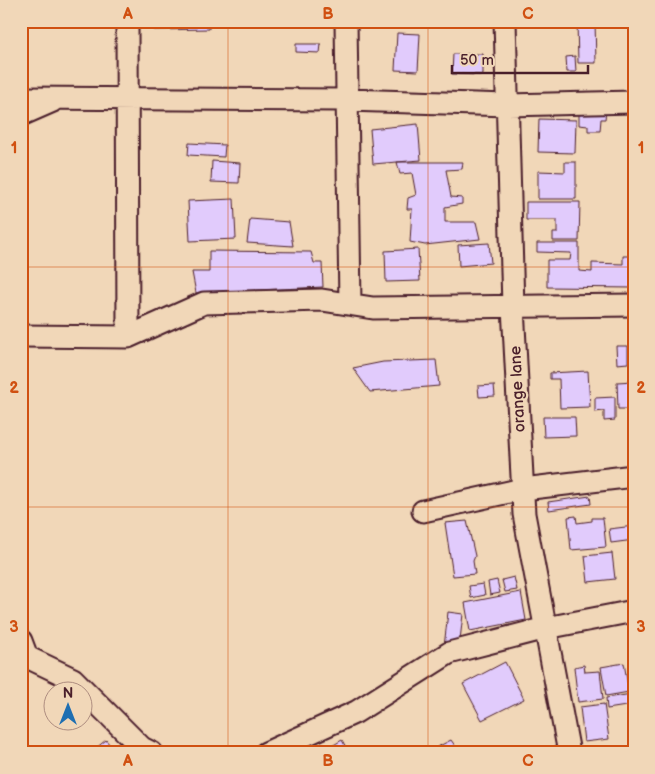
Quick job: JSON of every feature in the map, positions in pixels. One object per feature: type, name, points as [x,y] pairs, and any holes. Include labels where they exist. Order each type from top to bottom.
[{"type":"street","points":[[127,21],[128,337]]},
{"type":"street","points":[[346,21],[350,304]]},
{"type":"street","name":"orange lane","points":[[506,21],[513,307],[524,514],[569,753]]},
{"type":"street","points":[[21,98],[347,100],[508,105],[634,102]]},
{"type":"street","points":[[21,115],[59,98]]},
{"type":"street","points":[[21,336],[128,337],[204,303],[322,300],[373,308],[634,305]]},
{"type":"street","points":[[423,511],[523,489],[634,476]]},
{"type":"street","points":[[266,753],[356,712],[449,653],[546,628],[634,611]]},
{"type":"street","points":[[23,653],[73,679],[142,748],[152,753]]},
{"type":"building","points":[[154,21],[209,21],[209,29],[154,30]]},
{"type":"building","points":[[381,21],[419,21],[420,24],[381,26]]},
{"type":"building","points":[[577,21],[595,21],[596,63],[578,63]]},
{"type":"building","points":[[397,33],[420,34],[418,71],[395,70]]},
{"type":"building","points":[[296,44],[321,44],[320,53],[296,52]]},
{"type":"building","points":[[453,54],[483,54],[483,75],[452,74]]},
{"type":"building","points":[[575,56],[576,72],[567,72],[566,57]]},
{"type":"building","points":[[579,110],[606,111],[605,119],[601,119],[600,131],[588,131],[588,126],[579,125]]},
{"type":"building","points":[[539,119],[576,120],[575,153],[538,152]]},
{"type":"building","points":[[418,124],[421,160],[373,164],[370,129]]},
{"type":"building","points":[[189,143],[225,145],[224,157],[188,155]]},
{"type":"building","points":[[212,161],[240,163],[239,183],[211,182]]},
{"type":"building","points":[[397,162],[463,162],[462,169],[446,170],[451,197],[462,198],[462,204],[445,207],[445,222],[476,222],[480,239],[425,245],[410,242],[412,209],[407,209],[408,198],[416,195],[412,173],[400,174]]},
{"type":"building","points":[[565,162],[576,162],[576,199],[538,199],[538,171],[565,172]]},
{"type":"building","points":[[234,199],[236,239],[190,241],[188,201]]},
{"type":"building","points":[[526,202],[580,202],[579,241],[553,241],[553,233],[557,233],[557,220],[526,220]]},
{"type":"building","points":[[250,219],[289,222],[293,246],[247,243]]},
{"type":"building","points":[[489,243],[491,263],[459,266],[458,245]]},
{"type":"building","points":[[537,243],[579,243],[579,271],[592,272],[592,263],[623,264],[623,256],[634,256],[634,288],[547,287],[547,260],[570,260],[571,253],[537,252]]},
{"type":"building","points":[[418,249],[420,281],[386,282],[385,251]]},
{"type":"building","points":[[209,251],[311,252],[314,263],[322,263],[323,287],[196,293],[192,272],[209,272]]},
{"type":"building","points":[[616,346],[628,346],[628,363],[617,364]]},
{"type":"building","points":[[436,360],[439,386],[370,392],[353,368],[383,362]]},
{"type":"building","points":[[588,371],[590,407],[560,408],[559,379],[550,379],[550,373]]},
{"type":"building","points":[[634,381],[634,409],[618,409],[617,382]]},
{"type":"building","points":[[494,385],[495,396],[479,397],[478,386]]},
{"type":"building","points":[[615,397],[615,420],[604,421],[604,411],[595,412],[595,398]]},
{"type":"building","points":[[543,417],[575,417],[576,436],[544,437]]},
{"type":"building","points":[[629,422],[634,422],[634,442],[630,442]]},
{"type":"building","points":[[590,496],[591,504],[549,510],[548,502]]},
{"type":"building","points":[[576,516],[577,523],[592,521],[592,518],[603,518],[606,547],[571,550],[568,517]]},
{"type":"building","points":[[467,521],[475,556],[473,561],[475,574],[453,576],[445,523]]},
{"type":"building","points":[[634,526],[634,540],[611,543],[609,529]]},
{"type":"building","points":[[612,553],[615,579],[588,582],[585,556]]},
{"type":"building","points":[[514,577],[517,590],[505,592],[502,580]]},
{"type":"building","points":[[497,580],[500,593],[490,595],[488,582]]},
{"type":"building","points":[[483,584],[485,595],[471,598],[469,586]]},
{"type":"building","points":[[521,592],[526,620],[470,631],[465,603]]},
{"type":"building","points":[[448,612],[463,614],[459,649],[444,647]]},
{"type":"building","points":[[505,662],[524,699],[482,720],[463,684]]},
{"type":"building","points":[[624,663],[629,692],[606,696],[601,667]]},
{"type":"building","points":[[584,665],[585,672],[600,671],[603,699],[578,702],[574,667]]},
{"type":"building","points":[[632,694],[633,705],[607,709],[606,698]]},
{"type":"building","points":[[604,704],[609,739],[584,742],[580,707]]},
{"type":"building","points":[[23,738],[35,753],[21,753],[21,739]]},
{"type":"building","points":[[106,740],[116,753],[90,753]]},
{"type":"building","points":[[342,740],[349,753],[320,753]]},
{"type":"building","points":[[451,740],[460,753],[426,753]]},
{"type":"building","points":[[527,748],[527,753],[510,753],[510,749]]}]
